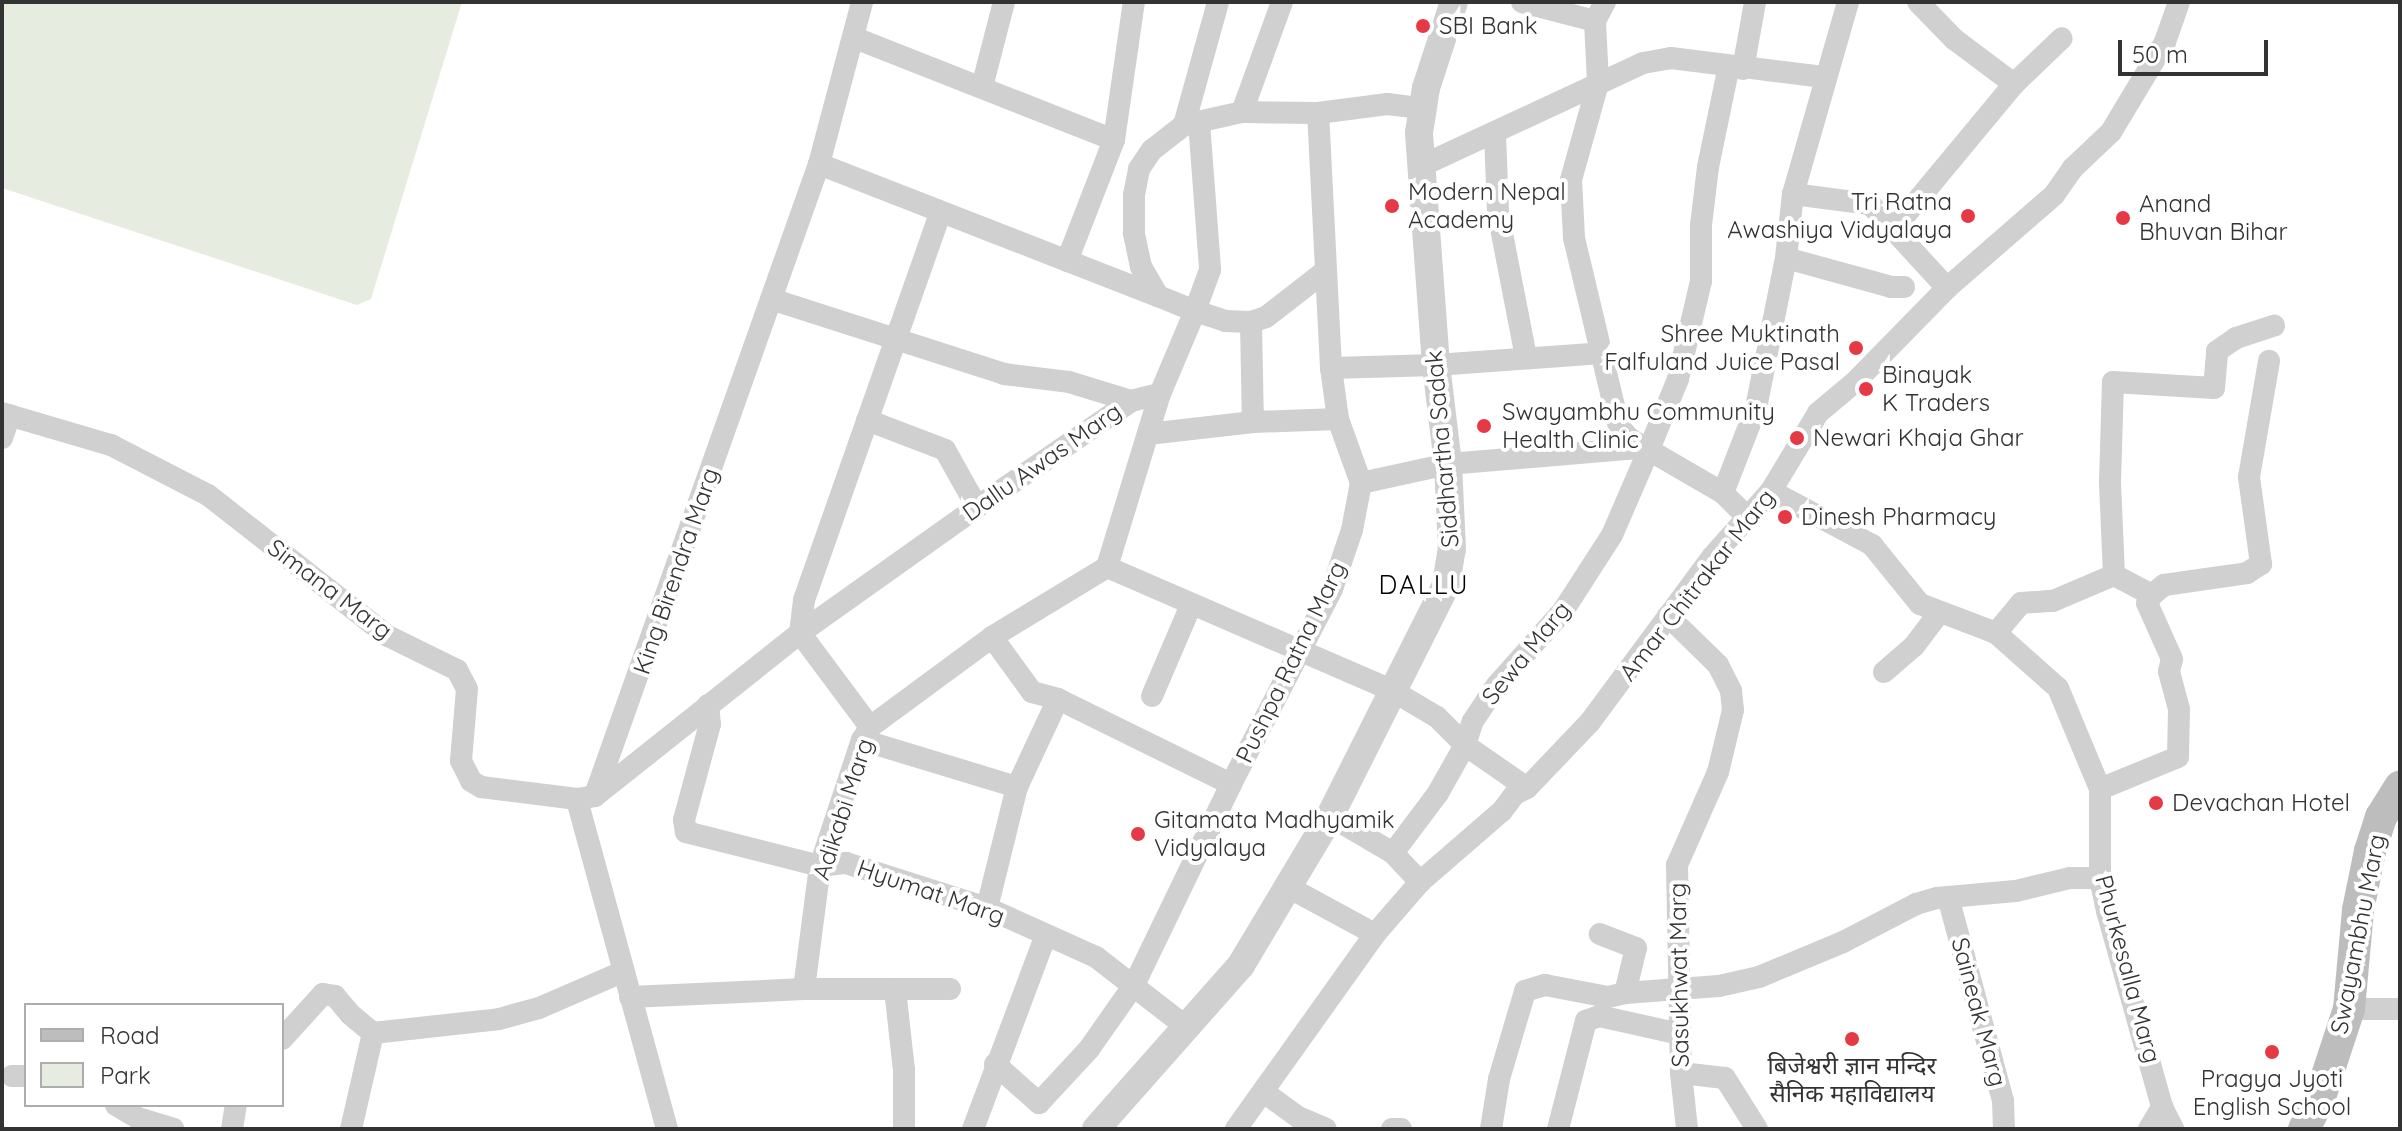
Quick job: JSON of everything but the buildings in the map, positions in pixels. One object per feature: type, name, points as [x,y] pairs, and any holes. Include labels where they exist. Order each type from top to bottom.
[{"type":"main road","name":"Swayambhu Marg","points":[[2304,1129],[2320,1097],[2349,1009],[2358,910],[2370,851],[2381,817],[2400,787]]},
{"type":"street","name":"King Birendra Marg","points":[[586,797],[819,164],[855,38],[862,2]]},
{"type":"street","points":[[982,87],[1004,2]]},
{"type":"street","points":[[1067,261],[1114,140],[1134,2]]},
{"type":"street","points":[[866,734],[992,637],[1107,567],[1160,394],[1210,270],[1192,124],[1218,2]]},
{"type":"street","points":[[1242,112],[1282,2]]},
{"type":"street","name":"Siddhartha Sadak","points":[[1096,1129],[1241,965],[1330,816],[1451,569],[1448,464],[1419,167],[1421,108],[1454,2]]},
{"type":"street","points":[[1522,2],[1600,11],[1598,83],[1571,180],[1574,238],[1619,427],[1630,439],[1650,447],[1723,493],[1746,516]]},
{"type":"street","name":"Sewa Marg","points":[[1393,853],[1438,793],[1465,745],[1473,721],[1497,685],[1563,611],[1612,535],[1650,447],[1678,379],[1701,281],[1701,225],[1708,167],[1755,2]]},
{"type":"street","points":[[1723,493],[1756,408],[1786,258],[1793,194],[1824,77],[1848,2]]},
{"type":"street","points":[[1918,2],[1954,39],[2014,84]]},
{"type":"street","name":"Amar Chitrakar Marg","points":[[1236,1129],[1265,1093],[1314,1017],[1375,934],[1420,882],[1502,811],[1515,794],[1527,788],[1590,722],[1746,516],[1771,491],[1818,413],[1855,382],[1947,288],[2054,195],[2073,168],[2111,132],[2165,42],[2179,2]]},
{"type":"street","points":[[855,38],[1114,140]]},
{"type":"street","points":[[1892,231],[2014,84],[2062,38]]},
{"type":"street","points":[[1419,167],[1643,63],[1671,58],[1824,77]]},
{"type":"street","points":[[1158,296],[1141,267],[1134,233],[1134,195],[1139,169],[1152,150],[1192,124],[1242,112],[1318,113],[1387,104],[1421,108]]},
{"type":"street","points":[[1318,113],[1331,368],[1338,419],[1361,483],[1448,464],[1650,447]]},
{"type":"street","points":[[1495,134],[1498,213],[1526,357]]},
{"type":"street","points":[[819,164],[1225,321],[1251,322],[1266,317],[1324,272]]},
{"type":"street","points":[[1793,194],[1870,204],[1947,288]]},
{"type":"street","points":[[800,633],[804,600],[940,213]]},
{"type":"street","points":[[1786,258],[1891,287],[1904,287]]},
{"type":"street","points":[[771,299],[1004,374],[1069,382],[1131,401]]},
{"type":"street","points":[[1251,322],[1253,422]]},
{"type":"street","points":[[2114,575],[2110,482],[2113,382],[2214,388],[2217,351],[2236,338],[2274,326]]},
{"type":"street","points":[[1331,368],[1436,365],[1602,353]]},
{"type":"street","points":[[2100,789],[2178,757],[2179,709],[2169,671],[2172,659],[2147,603],[2152,595],[2164,585],[2247,573],[2261,564],[2249,477],[2269,361]]},
{"type":"street","name":"Dallu Awas Marg","points":[[586,797],[800,633],[977,507],[1131,401],[1160,394]]},
{"type":"street","points":[[2,438],[6,414]]},
{"type":"street","name":"Simana Marg","points":[[6,414],[111,445],[161,468],[208,495],[388,636],[457,670],[467,689],[461,761],[471,781],[481,787],[586,797]]},
{"type":"street","points":[[1148,434],[1253,422],[1338,419]]},
{"type":"street","points":[[867,420],[945,450],[977,507]]},
{"type":"street","name":"Pushpa Ratna Marg","points":[[995,1064],[1039,1103],[1089,1049],[1134,985],[1231,784],[1332,589],[1352,530],[1361,483]]},
{"type":"street","name":"Phurkesalla Marg","points":[[1771,491],[1872,545],[1920,604],[1996,633],[2058,688],[2100,789],[2100,878],[2162,1107],[2173,1129]]},
{"type":"street","points":[[1107,567],[1393,691],[1437,717],[1465,745],[1527,788]]},
{"type":"street","points":[[2114,575],[2152,595]]},
{"type":"street","points":[[1996,633],[2021,603],[2053,601],[2114,575]]},
{"type":"street","points":[[1152,696],[1191,605]]},
{"type":"street","points":[[1884,672],[1914,646],[1939,613]]},
{"type":"street","name":"Sasukhwat Marg","points":[[1668,616],[1718,665],[1731,691],[1733,710],[1718,772],[1677,865],[1681,1073],[1687,1129]]},
{"type":"street","name":"Adikabi Marg","points":[[800,633],[866,734],[820,866],[804,989]]},
{"type":"street","points":[[992,637],[1032,692],[1058,699],[1231,784]]},
{"type":"street","points":[[987,908],[1017,787],[1058,699]]},
{"type":"street","name":"Hyumat Marg","points":[[708,705],[710,724],[684,820],[686,832],[820,866],[846,863],[987,908],[1096,957],[1185,1026]]},
{"type":"street","points":[[866,734],[1017,787]]},
{"type":"street","points":[[586,797],[622,972],[667,1129]]},
{"type":"street","points":[[1330,816],[1393,853],[1420,882]]},
{"type":"street","points":[[1491,1129],[1499,1079],[1525,991],[1545,985],[1608,997],[1678,987],[1719,986],[1759,977],[1843,942],[1916,904],[1948,897],[2016,891],[2070,878],[2100,878]]},
{"type":"street","points":[[1288,887],[1375,934]]},
{"type":"street","name":"Saineak Marg","points":[[1948,897],[2003,1101],[2004,1129]]},
{"type":"street","points":[[1600,934],[1636,948],[1625,993]]},
{"type":"street","points":[[973,1129],[1046,935]]},
{"type":"street","points":[[284,1037],[323,994],[335,996],[350,1014],[373,1033],[499,1019],[539,1008],[622,972]]},
{"type":"street","points":[[630,997],[804,989],[950,989]]},
{"type":"street","points":[[895,989],[904,1070],[904,1129]]},
{"type":"street","points":[[2349,1009],[2400,1009]]},
{"type":"street","points":[[1558,1129],[1586,1021],[1599,1016],[1680,1034]]},
{"type":"street","points":[[351,1129],[373,1033]]},
{"type":"street","points":[[1681,1073],[1725,1078],[1757,1129]]},
{"type":"street","points":[[1265,1093],[1298,1117],[1326,1129]]},
{"type":"street","points":[[119,1107],[138,1118],[173,1129]]},
{"type":"street","points":[[232,1129],[236,1107]]},
{"type":"street","points":[[2149,1129],[2162,1107]]},
{"type":"street","points":[[1392,1129],[1401,1129]]},
{"type":"green space","points":[[2,2],[462,2],[371,299],[357,305],[2,188]]},
{"type":"place","name":"SBI Bank","points":[[1423,26]]},
{"type":"place","name":"Modern Nepal Academy","points":[[1392,206]]},
{"type":"place","name":"Tri Ratna Awashiya Vidyalaya","points":[[1968,216]]},
{"type":"place","name":"Anand Bhuvan Bihar","points":[[2123,218]]},
{"type":"place","name":"Shree Muktinath Falfuland Juice Pasal","points":[[1856,348]]},
{"type":"place","name":"Binayak K Traders","points":[[1866,389]]},
{"type":"place","name":"Swayambhu Community Health Clinic","points":[[1484,426]]},
{"type":"place","name":"Newari Khaja Ghar","points":[[1797,438]]},
{"type":"place","name":"Dinesh Pharmacy","points":[[1785,517]]},
{"type":"place","name":"Devachan Hotel","points":[[2156,803]]},
{"type":"place","name":"Gitamata Madhyamik Vidyalaya","points":[[1138,834]]},
{"type":"place","name":"बिजेश्वरी ज्ञान मन्दिर सैनिक महाविद्यालय","points":[[1852,1039]]},
{"type":"place","name":"Pragya Jyoti English School","points":[[2272,1052]]},
{"type":"district","name":"DALLU","points":[[1424,585]]}]
